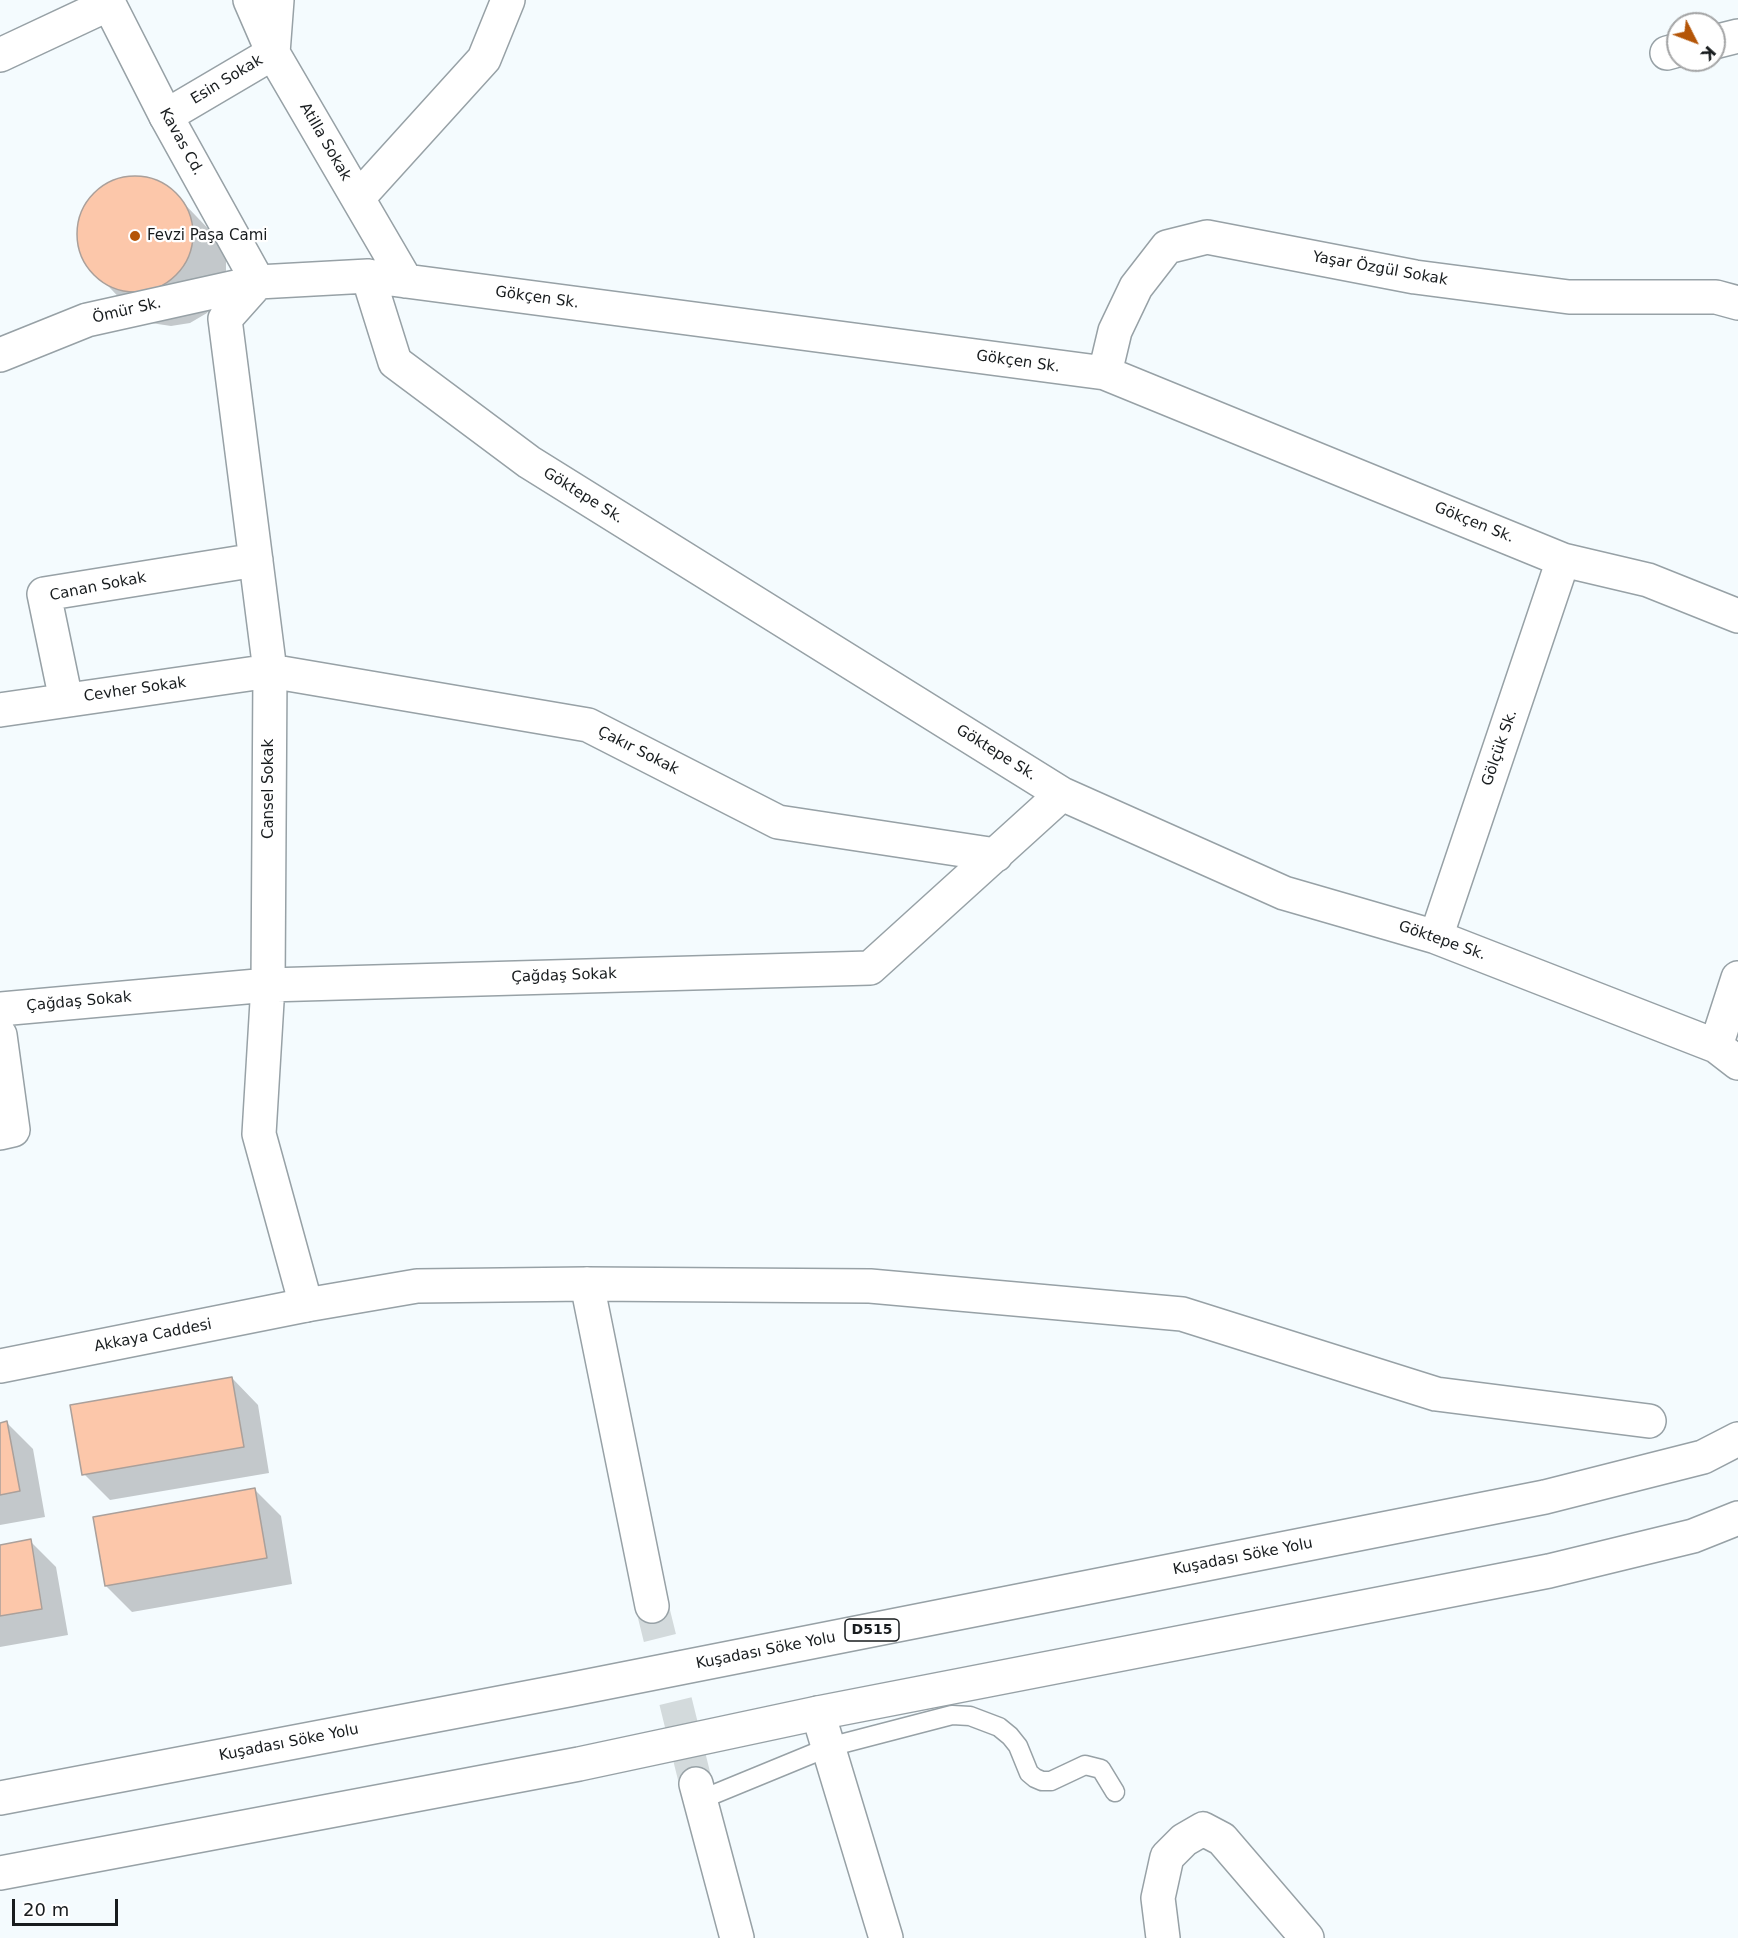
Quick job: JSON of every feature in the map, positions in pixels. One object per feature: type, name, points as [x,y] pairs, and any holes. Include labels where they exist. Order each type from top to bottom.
[{"type":"main road","name":"Atilla Sokak","points":[[250,0],[273,53],[406,280]]},
{"type":"main road","name":"Esin Sokak","points":[[166,116],[273,53],[277,0]]},
{"type":"main road","points":[[358,198],[484,59],[508,0]]},
{"type":"main road","points":[[0,55],[108,2]]},
{"type":"main road","name":"Kavas Cd.","points":[[108,2],[166,116],[258,282]]},
{"type":"main road","name":"Yaşar Özgül Sokak","points":[[1105,373],[1115,331],[1136,287],[1167,247],[1207,237],[1414,277],[1569,297],[1716,297],[1738,303]]},
{"type":"main road","name":"Gökçen Sk.","points":[[258,282],[369,276],[1105,373],[1563,560],[1648,580],[1738,616]]},
{"type":"main road","name":"Göktepe Sk.","points":[[369,276],[395,362],[529,462],[1062,794],[1284,893],[1436,937],[1727,1054]]},
{"type":"main road","name":"Ömür Sk.","points":[[0,355],[87,320],[258,282]]},
{"type":"main road","name":"Cansel Sokak","points":[[258,282],[225,319],[270,671],[268,985],[260,1134],[306,1305]]},
{"type":"main road","name":"Canan Sokak","points":[[66,700],[44,594],[256,560]]},
{"type":"main road","name":"Gölçük Sk.","points":[[1436,937],[1563,560]]},
{"type":"main road","name":"Cevher Sokak","points":[[0,710],[270,671]]},
{"type":"main road","name":"Çakır Sokak","points":[[270,671],[588,725],[778,822],[996,855]]},
{"type":"main road","name":"Çağdaş Sokak","points":[[0,1009],[268,985],[870,968],[1062,794]]},
{"type":"main road","points":[[1727,1054],[1738,978]]},
{"type":"main road","points":[[0,1035],[13,1130],[0,1133]]},
{"type":"main road","points":[[587,1284],[652,1606]]},
{"type":"main road","name":"Akkaya Caddesi","points":[[0,1366],[306,1305],[417,1286],[587,1284],[870,1286],[1182,1314],[1436,1394],[1649,1421]]},
{"type":"main road","name":"Kuşadası Söke Yolu","points":[[0,1798],[603,1683],[1545,1497],[1703,1456],[1738,1439]]},
{"type":"main road","points":[[0,1873],[579,1764],[818,1713],[1549,1571],[1693,1536],[1738,1518]]},
{"type":"main road","points":[[818,1713],[886,1938]]},
{"type":"main road","points":[[698,1792],[737,1938]]},
{"type":"main road","points":[[1163,1938],[1158,1898],[1167,1857],[1184,1840],[1203,1829],[1222,1839],[1307,1938]]},
{"type":"lane","points":[[698,1792],[829,1747],[952,1715],[970,1716],[999,1727],[1018,1746],[1029,1773],[1035,1778],[1051,1782],[1086,1765],[1101,1769],[1114,1792]]},
{"type":"building","name":"Fevzi Paşa Cami","points":[[135,176],[157,181],[176,193],[188,212],[193,234],[188,256],[176,275],[157,287],[135,292],[113,287],[94,275],[82,256],[77,234],[82,212],[94,193],[113,181]]},
{"type":"building","points":[[232,1377],[244,1447],[82,1475],[70,1405]]},
{"type":"building","points":[[7,1421],[20,1491],[0,1495],[0,1423]]},
{"type":"building","points":[[255,1488],[267,1558],[105,1586],[93,1517]]},
{"type":"building","points":[[31,1539],[42,1609],[0,1616],[0,1545]]},
{"type":"tunnel","points":[[652,1606],[696,1784]]},
{"type":"place","name":"Fevzi Paşa Cami","points":[[135,236]]}]
